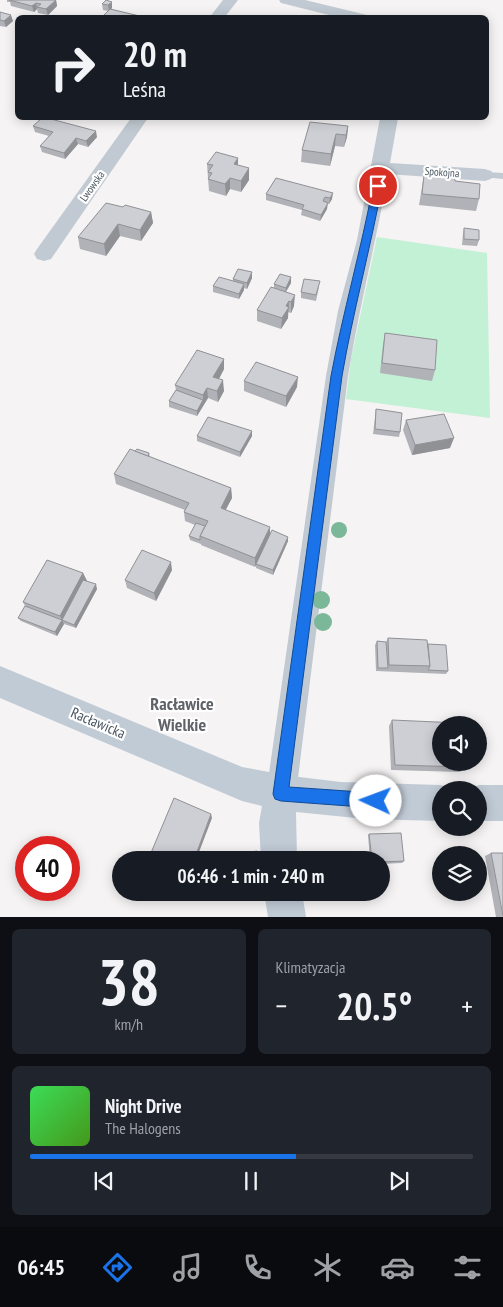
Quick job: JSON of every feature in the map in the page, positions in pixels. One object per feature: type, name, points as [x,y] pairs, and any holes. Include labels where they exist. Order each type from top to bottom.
[{"type":"street","points":[[218,15],[231,0]]},
{"type":"street","points":[[286,0],[349,15]]},
{"type":"street","name":"Lwowska","points":[[44,254],[138,120]]},
{"type":"street","points":[[278,851],[277,824],[337,376],[348,311],[367,240],[389,120]]},
{"type":"street","name":"Spokojna","points":[[381,168],[485,175]]},
{"type":"street","name":"Racławicka","points":[[0,682],[242,784],[281,794],[313,798],[432,802]]},
{"type":"street","points":[[487,802],[503,802]]},
{"type":"street","points":[[284,901],[287,917]]},
{"type":"lane","name":"Spokojna","points":[[485,175],[503,176]]},
{"type":"green space","points":[[377,237],[487,253],[490,418],[346,399],[351,359]]},
{"type":"building","points":[[9,0],[56,0],[46,9],[37,7],[41,4],[36,3],[32,6]]},
{"type":"building","points":[[106,0],[112,2],[108,5],[102,4]]},
{"type":"building","points":[[110,9],[135,15],[104,15]]},
{"type":"building","points":[[0,12],[11,15],[4,21],[0,20]]},
{"type":"building","points":[[40,120],[55,120],[96,131],[86,141],[76,138],[64,153],[40,146],[53,132],[33,126]]},
{"type":"building","points":[[310,122],[348,126],[346,135],[336,134],[331,154],[302,150]]},
{"type":"building","points":[[216,152],[238,158],[234,164],[249,168],[241,181],[230,178],[225,184],[208,179],[212,173],[208,172],[213,165],[207,164]]},
{"type":"building","points":[[424,175],[480,184],[479,199],[422,194]]},
{"type":"building","points":[[276,178],[333,193],[330,198],[325,197],[323,201],[328,203],[321,215],[302,209],[304,205],[266,194]]},
{"type":"building","points":[[106,203],[123,207],[125,205],[151,212],[140,230],[118,224],[104,244],[78,237]]},
{"type":"building","points":[[464,228],[479,230],[479,240],[464,239]]},
{"type":"building","points":[[238,269],[252,272],[247,283],[233,279]]},
{"type":"building","points":[[280,274],[291,277],[286,288],[274,284]]},
{"type":"building","points":[[219,277],[244,284],[239,294],[213,286]]},
{"type":"building","points":[[304,279],[320,281],[316,295],[301,292]]},
{"type":"building","points":[[271,287],[295,295],[286,306],[289,307],[282,318],[257,310]]},
{"type":"building","points":[[385,333],[437,340],[435,370],[382,363]]},
{"type":"building","points":[[197,350],[224,359],[213,377],[223,380],[217,391],[207,388],[203,395],[175,385]]},
{"type":"building","points":[[256,362],[298,377],[286,396],[244,381]]},
{"type":"building","points":[[176,390],[203,400],[197,411],[169,401]]},
{"type":"building","points":[[376,409],[402,413],[400,432],[375,429]]},
{"type":"building","points":[[444,414],[454,438],[415,445],[406,420]]},
{"type":"building","points":[[208,417],[252,431],[240,452],[197,436]]},
{"type":"building","points":[[130,449],[231,488],[221,508],[270,527],[255,558],[200,536],[208,521],[184,512],[189,503],[114,474]]},
{"type":"building","points":[[137,449],[149,453],[148,456],[135,451]]},
{"type":"building","points":[[196,523],[205,526],[200,540],[189,536]]},
{"type":"building","points":[[272,530],[288,537],[273,570],[256,564]]},
{"type":"building","points":[[142,550],[171,562],[154,593],[125,580]]},
{"type":"building","points":[[47,560],[83,573],[60,616],[23,602]]},
{"type":"building","points":[[83,580],[96,584],[74,625],[62,620]]},
{"type":"building","points":[[25,606],[62,620],[55,632],[18,618]]},
{"type":"building","points":[[388,638],[427,640],[430,666],[389,665]]},
{"type":"building","points":[[377,641],[386,642],[388,668],[378,668]]},
{"type":"building","points":[[428,644],[446,645],[448,671],[428,670],[430,666]]},
{"type":"building","points":[[392,720],[432,722],[432,766],[395,765]]},
{"type":"building","points":[[174,798],[211,814],[197,851],[152,851]]},
{"type":"building","points":[[401,833],[404,861],[390,862],[390,851],[371,851],[369,834]]},
{"type":"building","points":[[491,853],[503,853],[503,916]]},
{"type":"district","name":"Racławice Wielkie","points":[[182,714]]},
{"type":"route","points":[[376,801],[313,798],[281,794],[337,376],[348,311],[367,240],[378,186]]}]
